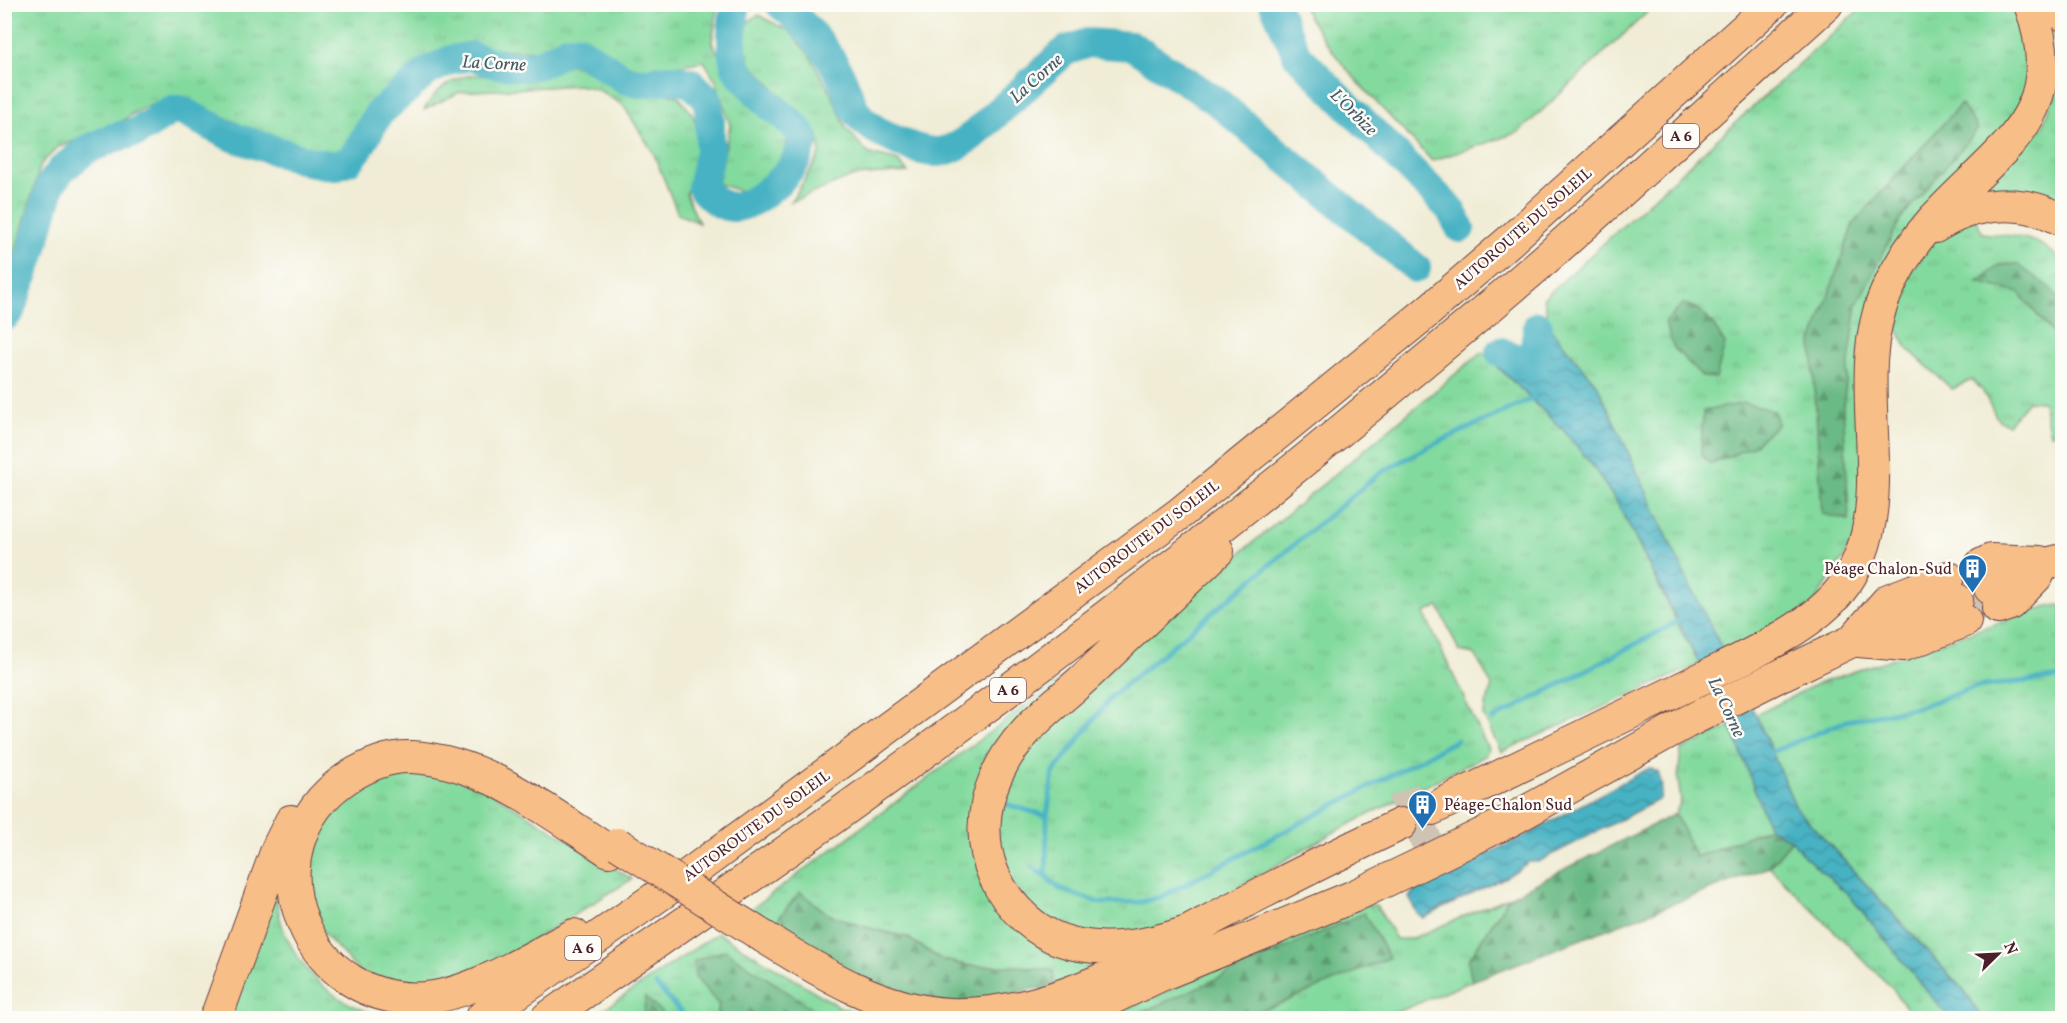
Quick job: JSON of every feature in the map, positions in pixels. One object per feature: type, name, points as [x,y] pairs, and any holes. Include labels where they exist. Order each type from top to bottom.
[{"type":"highway","name":"AUTOROUTE DU SOLEIL","points":[[482,1018],[684,878],[1179,514],[1427,312],[1513,238],[1772,4]]},
{"type":"highway","name":"A 6","points":[[547,1018],[756,875],[963,725],[1162,572],[1362,412],[1535,267],[1827,4]]},
{"type":"highway","points":[[1432,808],[1759,650],[1804,622],[1832,600],[1856,566],[1870,528],[1873,501],[1871,386],[1874,342],[1878,316],[1885,294],[1900,266],[1944,208],[2019,138],[2037,110],[2046,83],[2047,56],[2039,25],[2030,4]]},
{"type":"highway","points":[[1922,235],[1947,219],[1980,207],[1996,205],[2028,207],[2062,220]]},
{"type":"highway","points":[[1187,932],[1151,944],[1102,948],[1059,939],[1035,926],[1007,898],[994,877],[986,852],[985,809],[992,784],[1005,759],[1026,731],[1091,672],[1362,412]]},
{"type":"highway","points":[[1989,587],[2056,562]]},
{"type":"highway","points":[[1071,1018],[1161,975],[1352,897],[1521,815],[1686,722],[1773,679],[1852,641],[1957,600]]},
{"type":"highway","points":[[216,1018],[278,847],[290,822],[308,796],[331,773],[342,765],[368,753],[383,748],[415,745],[468,755],[523,783],[614,848]]},
{"type":"highway","points":[[684,878],[486,980],[449,994],[415,998],[391,996],[362,986],[325,959],[299,916],[294,886],[294,870],[305,827],[319,804],[341,782],[358,771],[396,758],[438,760],[474,771],[518,793],[614,848],[758,940],[818,971],[875,997],[931,1011],[972,1014],[1019,1007],[1079,988],[1124,969],[1187,932],[1401,823]]},
{"type":"highway","points":[[758,940],[784,964],[836,992],[861,1004],[911,1018]]},
{"type":"highway","points":[[1014,1018],[1161,975]]},
{"type":"main road","points":[[2051,4],[2062,17]]},
{"type":"green space","points":[[5,4],[718,5],[712,42],[731,80],[788,139],[778,169],[747,193],[718,184],[730,125],[716,81],[704,61],[666,68],[624,69],[594,44],[575,37],[536,51],[495,49],[476,44],[455,49],[428,61],[367,112],[351,140],[339,153],[279,143],[187,99],[171,98],[143,108],[110,128],[58,147],[41,164],[8,277],[5,280]]},
{"type":"green space","points":[[1302,5],[1655,5],[1519,132],[1432,161],[1328,46]]},
{"type":"green space","points":[[1864,5],[2014,5],[2028,27],[2035,88],[1874,289],[1859,534],[1811,608],[1725,654],[1688,582],[1597,385],[1547,325],[1543,299]]},
{"type":"green space","points":[[758,15],[789,31],[809,54],[832,95],[846,128],[868,153],[898,161],[908,172],[854,176],[791,202],[820,154],[818,134],[750,63],[744,44],[746,23]]},
{"type":"green space","points":[[2053,25],[2062,36],[2062,207],[2042,197],[2000,190],[1966,201],[2043,127],[2057,85]]},
{"type":"green space","points":[[569,64],[586,68],[623,91],[649,95],[665,92],[679,97],[693,115],[700,139],[695,170],[686,194],[699,223],[678,214],[653,152],[623,105],[597,89],[578,85],[460,92],[424,110],[439,91],[460,78],[476,75],[517,77]]},
{"type":"green space","points":[[1961,104],[1978,129],[1900,220],[1857,304],[1843,406],[1849,520],[1822,514],[1812,343],[1853,224]]},
{"type":"green space","points":[[1976,218],[1982,233],[2015,236],[2035,242],[2044,246],[2062,262],[2062,433],[2050,434],[2043,402],[2028,401],[2008,424],[1998,420],[1982,390],[1972,380],[1952,389],[1907,348],[1897,329],[1896,302],[1910,273],[1939,234]]},
{"type":"green space","points":[[2017,264],[2050,288],[2062,302],[2062,345],[2019,293],[1978,282],[2000,265]]},
{"type":"green space","points":[[1683,304],[1703,313],[1725,344],[1716,378],[1703,377],[1674,348],[1665,323]]},
{"type":"green space","points":[[1482,352],[1564,431],[1592,465],[1618,504],[1683,635],[1700,664],[1501,752],[1483,715],[1492,686],[1475,654],[1459,651],[1439,607],[1424,613],[1488,749],[1485,756],[1336,831],[1162,931],[1127,939],[1048,926],[1006,875],[995,830],[1015,760],[1173,609]]},
{"type":"green space","points":[[1744,403],[1774,411],[1778,424],[1753,446],[1711,464],[1701,454],[1703,411]]},
{"type":"green space","points":[[2062,605],[2062,1018],[1981,1018],[1969,996],[1796,808],[1756,715],[1817,684],[2048,606]]},
{"type":"green space","points":[[1083,663],[991,763],[988,884],[1119,957],[1045,992],[997,966],[970,966],[942,960],[906,937],[861,926],[828,914],[800,892],[769,930],[745,914]]},
{"type":"green space","points":[[1731,726],[1769,828],[1695,857],[1675,814],[1681,801],[1678,779],[1681,750]]},
{"type":"green space","points":[[402,768],[439,770],[484,788],[632,879],[495,964],[432,987],[365,978],[310,918],[303,878],[310,840],[342,795]]},
{"type":"green space","points":[[1675,814],[1696,857],[1769,828],[1792,840],[1769,867],[1472,981],[1468,961],[1509,897]]},
{"type":"green space","points":[[1792,840],[1804,856],[1849,895],[1949,1018],[1914,1018],[1892,988],[1769,867]]},
{"type":"green space","points":[[273,880],[285,934],[306,968],[319,982],[350,1004],[386,1016],[406,1018],[223,1018]]},
{"type":"green space","points":[[800,892],[828,914],[861,926],[906,937],[942,960],[970,966],[1020,966],[1053,971],[1054,985],[941,1008],[860,982],[769,930]]},
{"type":"green space","points":[[1509,897],[1468,961],[1472,981],[1383,1018],[1104,1018],[1364,905],[1376,905],[1396,939],[1411,939]]},
{"type":"green space","points":[[1364,913],[1389,958],[1277,1005],[1236,1018],[1129,1018]]},
{"type":"green space","points":[[718,933],[840,1007],[874,1018],[591,1018]]},
{"type":"green space","points":[[725,950],[826,1018],[716,1018],[719,1005],[695,977],[694,961]]},
{"type":"green space","points":[[645,997],[667,1018],[644,1018]]},
{"type":"water","points":[[1547,325],[1597,385],[1688,582],[1756,715],[1796,808],[1969,997],[1981,1018],[1949,1018],[1849,895],[1804,856],[1792,840],[1769,828],[1731,726],[1618,504],[1592,465],[1564,431],[1495,364]]},
{"type":"water","points":[[1649,768],[1658,772],[1662,785],[1660,799],[1538,862],[1529,862],[1508,876],[1423,918],[1416,912],[1409,897],[1415,889],[1526,835]]},
{"type":"waterway","name":"La Corne","points":[[4,317],[10,311],[31,254],[51,184],[62,169],[86,150],[113,138],[137,132],[167,113],[180,110],[230,136],[308,161],[334,166],[350,160],[379,113],[428,71],[451,60],[472,56],[496,64],[522,67],[540,64],[569,49],[580,50],[625,79],[639,83],[671,79],[691,83],[707,98],[710,119],[710,151],[702,188],[710,197],[727,206],[735,207],[752,202],[784,177],[795,162],[804,140],[794,126],[764,100],[737,69],[732,46],[736,4]]},
{"type":"waterway","name":"La Corne","points":[[780,4],[810,31],[826,51],[862,119],[897,141],[918,149],[936,152],[956,146],[969,138],[1065,51],[1088,43],[1132,46],[1215,100],[1416,268]]},
{"type":"waterway","name":"L'Orbize","points":[[1274,4],[1297,55],[1450,209],[1460,228]]},
{"type":"waterway","name":"L'Orbize","points":[[1532,365],[1538,326]]},
{"type":"waterway","name":"La Corne","points":[[1500,352],[1532,365]]},
{"type":"waterway","points":[[1047,816],[1053,773],[1111,697],[1380,473],[1428,447],[1531,399]]},
{"type":"waterway","points":[[1492,720],[1677,622]]},
{"type":"waterway","points":[[1767,754],[1846,721],[1918,707],[1976,687],[2062,677]]},
{"type":"waterway","points":[[1046,877],[1060,889],[1100,903],[1141,902],[1161,897],[1457,740]]},
{"type":"waterway","points":[[1002,803],[1047,816],[1046,877],[1032,867]]},
{"type":"waterway","points":[[656,985],[686,1018]]},
{"type":"tunnel","points":[[1952,588],[1985,576]]},
{"type":"tunnel","points":[[1961,612],[1994,600]]},
{"type":"tunnel","points":[[1395,812],[1427,797]]},
{"type":"tunnel","points":[[1406,835],[1438,820]]},
{"type":"place","name":"Péage Chalon-Sud","points":[[1973,594]]},
{"type":"place","name":"Péage-Chalon Sud","points":[[1423,830]]}]
